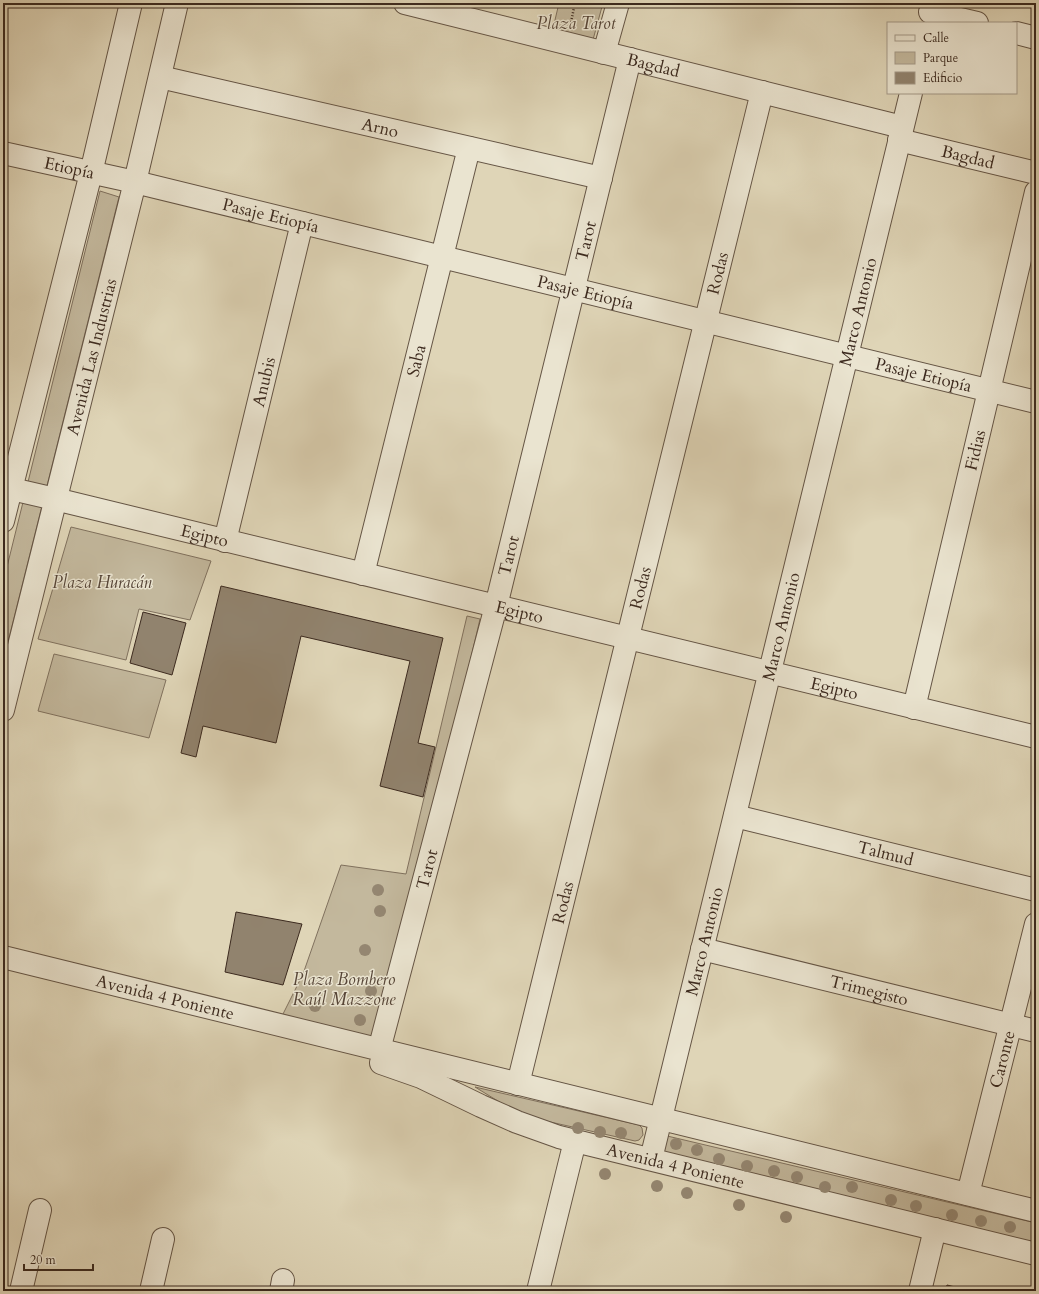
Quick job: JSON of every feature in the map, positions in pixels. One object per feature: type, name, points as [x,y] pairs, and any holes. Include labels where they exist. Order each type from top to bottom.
[{"type":"street","points":[[3,521],[7,488],[91,173],[131,3]]},
{"type":"street","name":"Avenida Las Industrias","points":[[3,710],[135,182],[177,3]]},
{"type":"street","name":"Bagdad","points":[[405,3],[762,92],[1036,173]]},
{"type":"street","points":[[604,53],[618,3]]},
{"type":"street","points":[[930,13],[971,22]]},
{"type":"street","points":[[1017,33],[1036,38]]},
{"type":"street","name":"Tarot","points":[[379,1050],[496,606],[630,59]]},
{"type":"street","name":"Arno","points":[[160,77],[601,178]]},
{"type":"street","name":"Rodas","points":[[518,1084],[762,92]]},
{"type":"street","name":"Marco Antonio","points":[[651,1159],[910,94]]},
{"type":"street","name":"Saba","points":[[363,574],[469,148]]},
{"type":"street","name":"Etiopía","points":[[3,153],[135,182]]},
{"type":"street","name":"Pasaje Etiopía","points":[[135,182],[1036,402]]},
{"type":"street","name":"Fidias","points":[[914,708],[1036,192]]},
{"type":"street","name":"Anubis","points":[[225,541],[302,223]]},
{"type":"street","name":"Egipto","points":[[7,488],[1036,738]]},
{"type":"street","name":"Talmud","points":[[735,816],[1036,890]]},
{"type":"street","name":"Caronte","points":[[968,1194],[1036,924]]},
{"type":"street","name":"Trimegisto","points":[[702,949],[1036,1031]]},
{"type":"street","name":"Avenida 4 Poniente","points":[[3,957],[1036,1211]]},
{"type":"street","name":"Avenida 4 Poniente","points":[[328,1037],[379,1062],[421,1077],[517,1122],[559,1137],[1036,1254]]},
{"type":"street","points":[[538,1291],[575,1141]]},
{"type":"street","points":[[21,1291],[40,1210]]},
{"type":"street","points":[[920,1291],[936,1229]]},
{"type":"street","points":[[151,1291],[163,1239]]},
{"type":"green space","name":"Plaza Tarot","points":[[559,3],[603,3],[591,47],[551,37]]},
{"type":"green space","points":[[100,191],[119,197],[3,662],[3,583]]},
{"type":"green space","name":"Plaza Huracán","points":[[71,527],[211,561],[190,620],[139,609],[126,660],[38,639]]},
{"type":"green space","name":"Plaza Bombero Raúl Mazzone","points":[[467,616],[480,619],[424,858],[375,1041],[281,1018],[303,974],[341,865],[406,874]]},
{"type":"green space","points":[[54,654],[166,680],[149,738],[38,711]]},
{"type":"green space","points":[[475,1087],[639,1125],[642,1128],[643,1135],[639,1140],[635,1141],[528,1117],[519,1114]]},
{"type":"green space","points":[[663,1135],[1036,1223],[1036,1245],[660,1152]]},
{"type":"building","points":[[221,586],[443,638],[418,743],[435,747],[423,797],[380,786],[410,661],[301,636],[276,743],[203,726],[196,757],[181,753]]},
{"type":"building","points":[[143,612],[186,623],[172,675],[130,663]]},
{"type":"building","points":[[236,912],[302,924],[283,985],[225,972]]},
{"type":"building","points":[[947,1285],[971,1291],[945,1291]]}]
